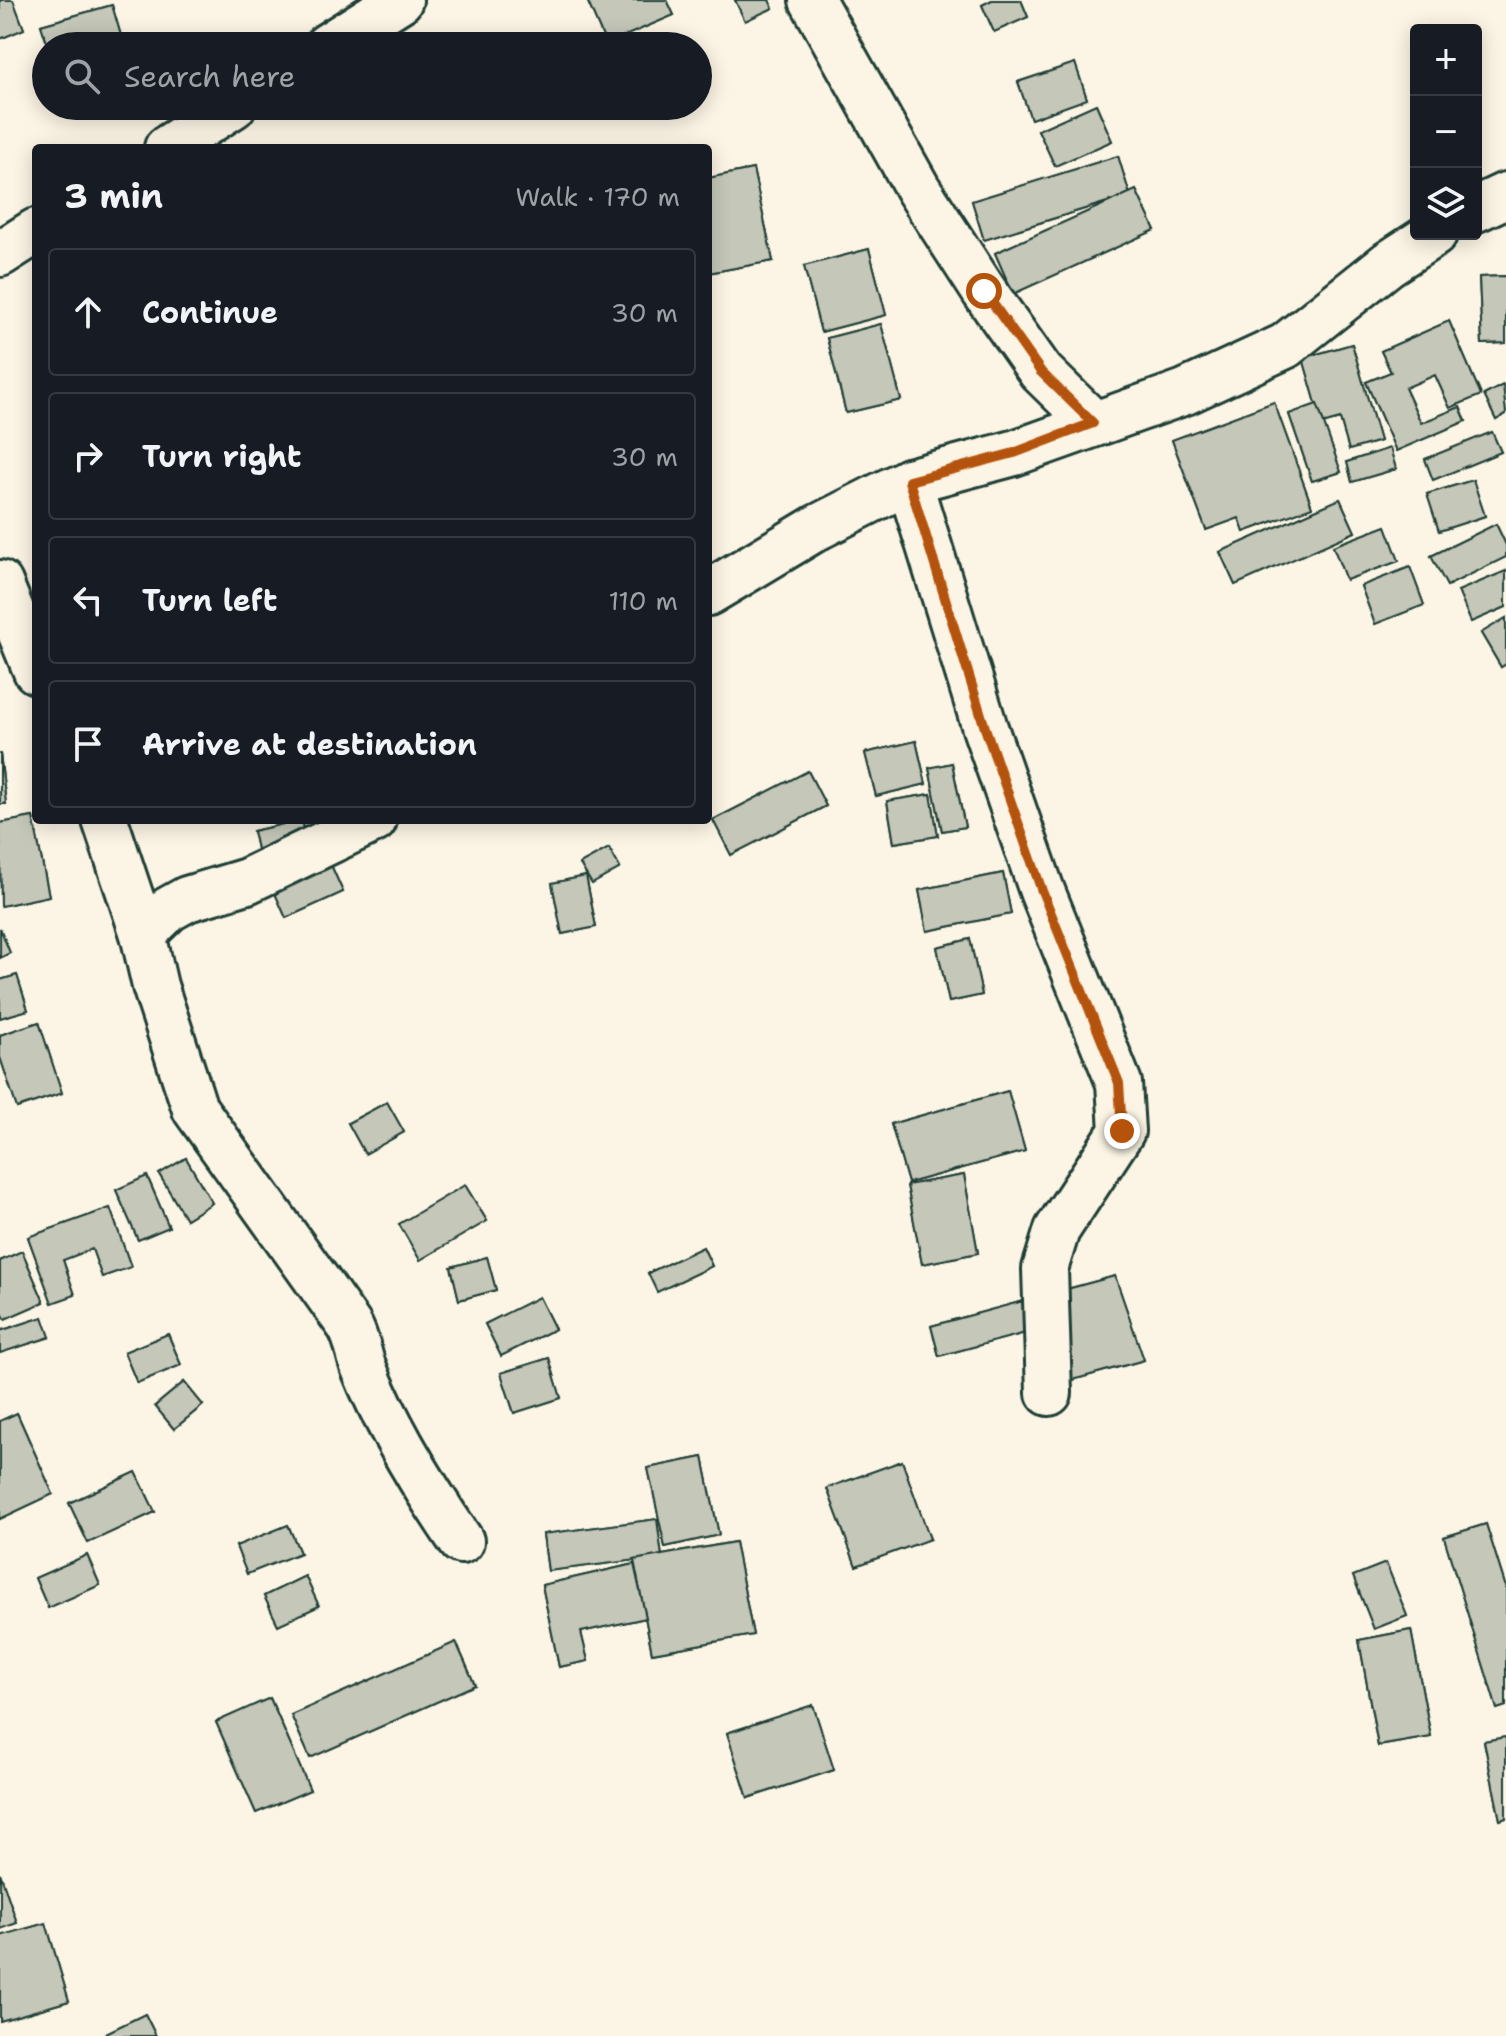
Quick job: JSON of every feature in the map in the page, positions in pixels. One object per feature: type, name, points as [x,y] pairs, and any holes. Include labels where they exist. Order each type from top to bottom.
[{"type":"street","points":[[349,32],[400,0]]},
{"type":"street","points":[[812,0],[918,189],[984,291],[1041,372],[1093,423]]},
{"type":"street","points":[[173,144],[211,120]]},
{"type":"street","points":[[1482,206],[1506,195]]},
{"type":"street","points":[[0,254],[32,234]]},
{"type":"street","points":[[712,591],[818,527],[909,481],[1014,453],[1185,392],[1285,346],[1388,264],[1425,240]]},
{"type":"street","points":[[909,481],[985,728],[1042,891],[1119,1083],[1122,1131],[1057,1230],[1045,1269],[1049,1393]]},
{"type":"street","points":[[0,583],[32,661]]},
{"type":"street","points":[[106,824],[195,1109],[349,1325],[357,1338],[362,1364],[413,1463],[461,1541]]},
{"type":"street","points":[[143,934],[169,909],[187,899],[247,881],[366,824]]},
{"type":"building","points":[[0,0],[13,0],[24,29],[0,39]]},
{"type":"building","points":[[0,0],[13,0],[24,29],[0,39]]},
{"type":"building","points":[[587,0],[667,0],[674,15],[634,32],[601,32]]},
{"type":"building","points":[[587,0],[667,0],[674,15],[634,32],[601,32]]},
{"type":"building","points":[[735,0],[769,0],[773,8],[745,21]]},
{"type":"building","points":[[735,0],[769,0],[773,8],[745,21]]},
{"type":"building","points":[[992,0],[1021,0],[1028,17],[994,32],[982,5]]},
{"type":"building","points":[[992,0],[1021,0],[1028,17],[994,32],[982,5]]},
{"type":"building","points":[[112,5],[120,32],[43,32],[41,25]]},
{"type":"building","points":[[112,5],[120,32],[43,32],[41,25]]},
{"type":"building","points":[[1075,63],[1087,99],[1031,119],[1018,82]]},
{"type":"building","points":[[1075,63],[1087,99],[1031,119],[1018,82]]},
{"type":"building","points":[[1096,104],[1112,141],[1055,166],[1038,130]]},
{"type":"building","points":[[1096,104],[1112,141],[1055,166],[1038,130]]},
{"type":"building","points":[[1118,156],[1130,195],[984,240],[972,201]]},
{"type":"building","points":[[1118,156],[1130,195],[984,240],[972,201]]},
{"type":"building","points":[[753,169],[773,261],[712,272],[712,177]]},
{"type":"building","points":[[753,169],[773,261],[712,272],[712,177]]},
{"type":"building","points":[[1136,190],[1155,230],[1013,294],[995,253]]},
{"type":"building","points":[[1136,190],[1155,230],[1013,294],[995,253]]},
{"type":"building","points":[[869,249],[886,315],[821,332],[804,266]]},
{"type":"building","points":[[869,249],[886,315],[821,332],[804,266]]},
{"type":"building","points":[[1506,276],[1506,343],[1482,344],[1479,277]]},
{"type":"building","points":[[1506,276],[1506,343],[1482,344],[1479,277]]},
{"type":"building","points":[[1449,321],[1481,395],[1450,408],[1435,375],[1405,388],[1421,423],[1460,407],[1466,421],[1396,451],[1366,382],[1391,372],[1381,351]]},
{"type":"building","points":[[1449,321],[1481,395],[1450,408],[1435,375],[1405,388],[1421,423],[1460,407],[1466,421],[1396,451],[1366,382],[1391,372],[1381,351]]},
{"type":"building","points":[[881,324],[901,400],[846,413],[827,338]]},
{"type":"building","points":[[881,324],[901,400],[846,413],[827,338]]},
{"type":"building","points":[[1352,344],[1380,441],[1349,450],[1340,419],[1322,424],[1303,358]]},
{"type":"building","points":[[1352,344],[1380,441],[1349,450],[1340,419],[1322,424],[1303,358]]},
{"type":"building","points":[[1503,385],[1506,414],[1496,420],[1484,395]]},
{"type":"building","points":[[1503,385],[1506,414],[1496,420],[1484,395]]},
{"type":"building","points":[[1274,402],[1312,507],[1244,532],[1239,518],[1206,530],[1172,440]]},
{"type":"building","points":[[1274,402],[1312,507],[1244,532],[1239,518],[1206,530],[1172,440]]},
{"type":"building","points":[[1317,404],[1341,472],[1312,481],[1289,414]]},
{"type":"building","points":[[1317,404],[1341,472],[1312,481],[1289,414]]},
{"type":"building","points":[[1492,432],[1501,452],[1433,480],[1425,459]]},
{"type":"building","points":[[1492,432],[1501,452],[1433,480],[1425,459]]},
{"type":"building","points":[[1390,448],[1396,469],[1352,482],[1347,462]]},
{"type":"building","points":[[1390,448],[1396,469],[1352,482],[1347,462]]},
{"type":"building","points":[[1473,480],[1485,516],[1439,531],[1427,494]]},
{"type":"building","points":[[1473,480],[1485,516],[1439,531],[1427,494]]},
{"type":"building","points":[[1340,499],[1355,532],[1235,585],[1220,552]]},
{"type":"building","points":[[1340,499],[1355,532],[1235,585],[1220,552]]},
{"type":"building","points":[[1496,524],[1506,545],[1506,557],[1447,586],[1431,556]]},
{"type":"building","points":[[1496,524],[1506,545],[1506,557],[1447,586],[1431,556]]},
{"type":"building","points":[[1386,526],[1399,561],[1346,580],[1333,546]]},
{"type":"building","points":[[1386,526],[1399,561],[1346,580],[1333,546]]},
{"type":"building","points":[[1410,567],[1424,605],[1375,624],[1361,586]]},
{"type":"building","points":[[1410,567],[1424,605],[1375,624],[1361,586]]},
{"type":"building","points":[[1506,571],[1506,607],[1471,622],[1458,591]]},
{"type":"building","points":[[1506,571],[1506,607],[1471,622],[1458,591]]},
{"type":"building","points":[[1506,618],[1506,664],[1501,667],[1481,633]]},
{"type":"building","points":[[1506,618],[1506,664],[1501,667],[1481,633]]},
{"type":"building","points":[[916,741],[926,784],[876,796],[865,753]]},
{"type":"building","points":[[916,741],[926,784],[876,796],[865,753]]},
{"type":"building","points":[[0,753],[6,804],[0,804]]},
{"type":"building","points":[[0,753],[6,804],[0,804]]},
{"type":"building","points":[[952,763],[965,827],[942,831],[929,768]]},
{"type":"building","points":[[952,763],[965,827],[942,831],[929,768]]},
{"type":"building","points":[[808,771],[826,806],[731,855],[713,820]]},
{"type":"building","points":[[808,771],[826,806],[731,855],[713,820]]},
{"type":"building","points":[[931,794],[938,836],[894,843],[887,801]]},
{"type":"building","points":[[931,794],[938,836],[894,843],[887,801]]},
{"type":"building","points":[[32,817],[49,896],[1,906],[0,823]]},
{"type":"building","points":[[32,817],[49,896],[1,906],[0,823]]},
{"type":"building","points":[[284,824],[302,824],[310,857],[261,867],[253,831]]},
{"type":"building","points":[[284,824],[302,824],[310,857],[261,867],[253,831]]},
{"type":"building","points":[[609,848],[620,868],[592,884],[580,864]]},
{"type":"building","points":[[609,848],[620,868],[592,884],[580,864]]},
{"type":"building","points":[[327,856],[343,892],[286,918],[270,882]]},
{"type":"building","points":[[327,856],[343,892],[286,918],[270,882]]},
{"type":"building","points":[[1003,873],[1011,914],[927,931],[919,890]]},
{"type":"building","points":[[1003,873],[1011,914],[927,931],[919,890]]},
{"type":"building","points":[[586,876],[596,927],[562,934],[552,883]]},
{"type":"building","points":[[586,876],[596,927],[562,934],[552,883]]},
{"type":"building","points":[[0,928],[10,953],[0,958]]},
{"type":"building","points":[[0,928],[10,953],[0,958]]},
{"type":"building","points":[[970,939],[982,995],[949,1002],[937,947]]},
{"type":"building","points":[[970,939],[982,995],[949,1002],[937,947]]},
{"type":"building","points":[[17,975],[28,1010],[0,1018],[0,980]]},
{"type":"building","points":[[17,975],[28,1010],[0,1018],[0,980]]},
{"type":"building","points":[[39,1022],[62,1093],[17,1108],[0,1057],[0,1035]]},
{"type":"building","points":[[39,1022],[62,1093],[17,1108],[0,1057],[0,1035]]},
{"type":"building","points":[[1008,1091],[1025,1151],[908,1183],[891,1124]]},
{"type":"building","points":[[1008,1091],[1025,1151],[908,1183],[891,1124]]},
{"type":"building","points":[[387,1102],[404,1132],[365,1154],[348,1123]]},
{"type":"building","points":[[387,1102],[404,1132],[365,1154],[348,1123]]},
{"type":"building","points":[[186,1158],[212,1203],[186,1219],[159,1174]]},
{"type":"building","points":[[186,1158],[212,1203],[186,1219],[159,1174]]},
{"type":"building","points":[[964,1175],[978,1253],[922,1264],[907,1185]]},
{"type":"building","points":[[964,1175],[978,1253],[922,1264],[907,1185]]},
{"type":"building","points":[[147,1176],[169,1227],[138,1240],[116,1190]]},
{"type":"building","points":[[147,1176],[169,1227],[138,1240],[116,1190]]},
{"type":"building","points":[[465,1185],[487,1221],[420,1260],[399,1224]]},
{"type":"building","points":[[465,1185],[487,1221],[420,1260],[399,1224]]},
{"type":"building","points":[[110,1208],[131,1267],[102,1277],[92,1249],[63,1260],[75,1295],[52,1303],[28,1237]]},
{"type":"building","points":[[110,1208],[131,1267],[102,1277],[92,1249],[63,1260],[75,1295],[52,1303],[28,1237]]},
{"type":"building","points":[[703,1247],[712,1266],[657,1292],[648,1273]]},
{"type":"building","points":[[703,1247],[712,1266],[657,1292],[648,1273]]},
{"type":"building","points":[[22,1251],[44,1302],[5,1319],[0,1308],[0,1261]]},
{"type":"building","points":[[22,1251],[44,1302],[5,1319],[0,1308],[0,1261]]},
{"type":"building","points":[[487,1257],[496,1290],[459,1300],[451,1267]]},
{"type":"building","points":[[487,1257],[496,1290],[459,1300],[451,1267]]},
{"type":"building","points":[[1115,1276],[1144,1360],[1044,1388],[1029,1332],[939,1356],[931,1326]]},
{"type":"building","points":[[1115,1276],[1144,1360],[1044,1388],[1029,1332],[939,1356],[931,1326]]},
{"type":"building","points":[[539,1297],[555,1329],[501,1356],[485,1324]]},
{"type":"building","points":[[539,1297],[555,1329],[501,1356],[485,1324]]},
{"type":"building","points":[[43,1317],[50,1337],[0,1353],[0,1331]]},
{"type":"building","points":[[43,1317],[50,1337],[0,1353],[0,1331]]},
{"type":"building","points":[[168,1334],[181,1365],[137,1383],[124,1352]]},
{"type":"building","points":[[168,1334],[181,1365],[137,1383],[124,1352]]},
{"type":"building","points":[[549,1358],[561,1398],[514,1413],[501,1373]]},
{"type":"building","points":[[549,1358],[561,1398],[514,1413],[501,1373]]},
{"type":"building","points":[[184,1382],[203,1405],[174,1429],[155,1406]]},
{"type":"building","points":[[184,1382],[203,1405],[174,1429],[155,1406]]},
{"type":"building","points":[[17,1413],[53,1494],[0,1519],[0,1421]]},
{"type":"building","points":[[17,1413],[53,1494],[0,1519],[0,1421]]},
{"type":"building","points":[[703,1457],[719,1535],[665,1547],[648,1468]]},
{"type":"building","points":[[703,1457],[719,1535],[665,1547],[648,1468]]},
{"type":"building","points":[[902,1461],[930,1539],[856,1566],[827,1488]]},
{"type":"building","points":[[902,1461],[930,1539],[856,1566],[827,1488]]},
{"type":"building","points":[[136,1472],[155,1512],[88,1543],[69,1503]]},
{"type":"building","points":[[136,1472],[155,1512],[88,1543],[69,1503]]},
{"type":"building","points":[[657,1519],[662,1557],[548,1571],[543,1534]]},
{"type":"building","points":[[657,1519],[662,1557],[548,1571],[543,1534]]},
{"type":"building","points":[[1486,1524],[1506,1588],[1506,1706],[1497,1709],[1444,1537]]},
{"type":"building","points":[[1486,1524],[1506,1588],[1506,1706],[1497,1709],[1444,1537]]},
{"type":"building","points":[[288,1525],[300,1553],[247,1574],[236,1546]]},
{"type":"building","points":[[288,1525],[300,1553],[247,1574],[236,1546]]},
{"type":"building","points":[[735,1542],[753,1635],[652,1653],[634,1560]]},
{"type":"building","points":[[735,1542],[753,1635],[652,1653],[634,1560]]},
{"type":"building","points":[[87,1555],[100,1585],[48,1608],[35,1578]]},
{"type":"building","points":[[87,1555],[100,1585],[48,1608],[35,1578]]},
{"type":"building","points":[[1386,1563],[1407,1616],[1374,1629],[1353,1576]]},
{"type":"building","points":[[1386,1563],[1407,1616],[1374,1629],[1353,1576]]},
{"type":"building","points":[[634,1564],[646,1618],[581,1632],[588,1661],[559,1667],[542,1585]]},
{"type":"building","points":[[634,1564],[646,1618],[581,1632],[588,1661],[559,1667],[542,1585]]},
{"type":"building","points":[[305,1576],[319,1606],[278,1625],[264,1596]]},
{"type":"building","points":[[305,1576],[319,1606],[278,1625],[264,1596]]},
{"type":"building","points":[[1411,1630],[1431,1737],[1378,1746],[1359,1640]]},
{"type":"building","points":[[1411,1630],[1431,1737],[1378,1746],[1359,1640]]},
{"type":"building","points":[[456,1642],[475,1685],[310,1758],[291,1715]]},
{"type":"building","points":[[456,1642],[475,1685],[310,1758],[291,1715]]},
{"type":"building","points":[[270,1698],[310,1790],[256,1813],[216,1722]]},
{"type":"building","points":[[270,1698],[310,1790],[256,1813],[216,1722]]},
{"type":"building","points":[[813,1705],[834,1770],[748,1798],[727,1733]]},
{"type":"building","points":[[813,1705],[834,1770],[748,1798],[727,1733]]},
{"type":"building","points":[[1506,1737],[1506,1818],[1500,1820],[1484,1741]]},
{"type":"building","points":[[1506,1737],[1506,1818],[1500,1820],[1484,1741]]},
{"type":"building","points":[[0,1873],[17,1923],[0,1929]]},
{"type":"building","points":[[0,1873],[17,1923],[0,1929]]},
{"type":"building","points":[[46,1923],[69,2001],[0,2021],[0,1936]]},
{"type":"building","points":[[46,1923],[69,2001],[0,2021],[0,1936]]},
{"type":"building","points":[[145,2014],[156,2036],[107,2036],[106,2033]]},
{"type":"building","points":[[145,2014],[156,2036],[107,2036],[106,2033]]},
{"type":"route","points":[[984,291],[1041,372],[1093,423],[1014,453],[909,481],[985,728],[1084,1003],[1119,1083],[1122,1131]]}]
